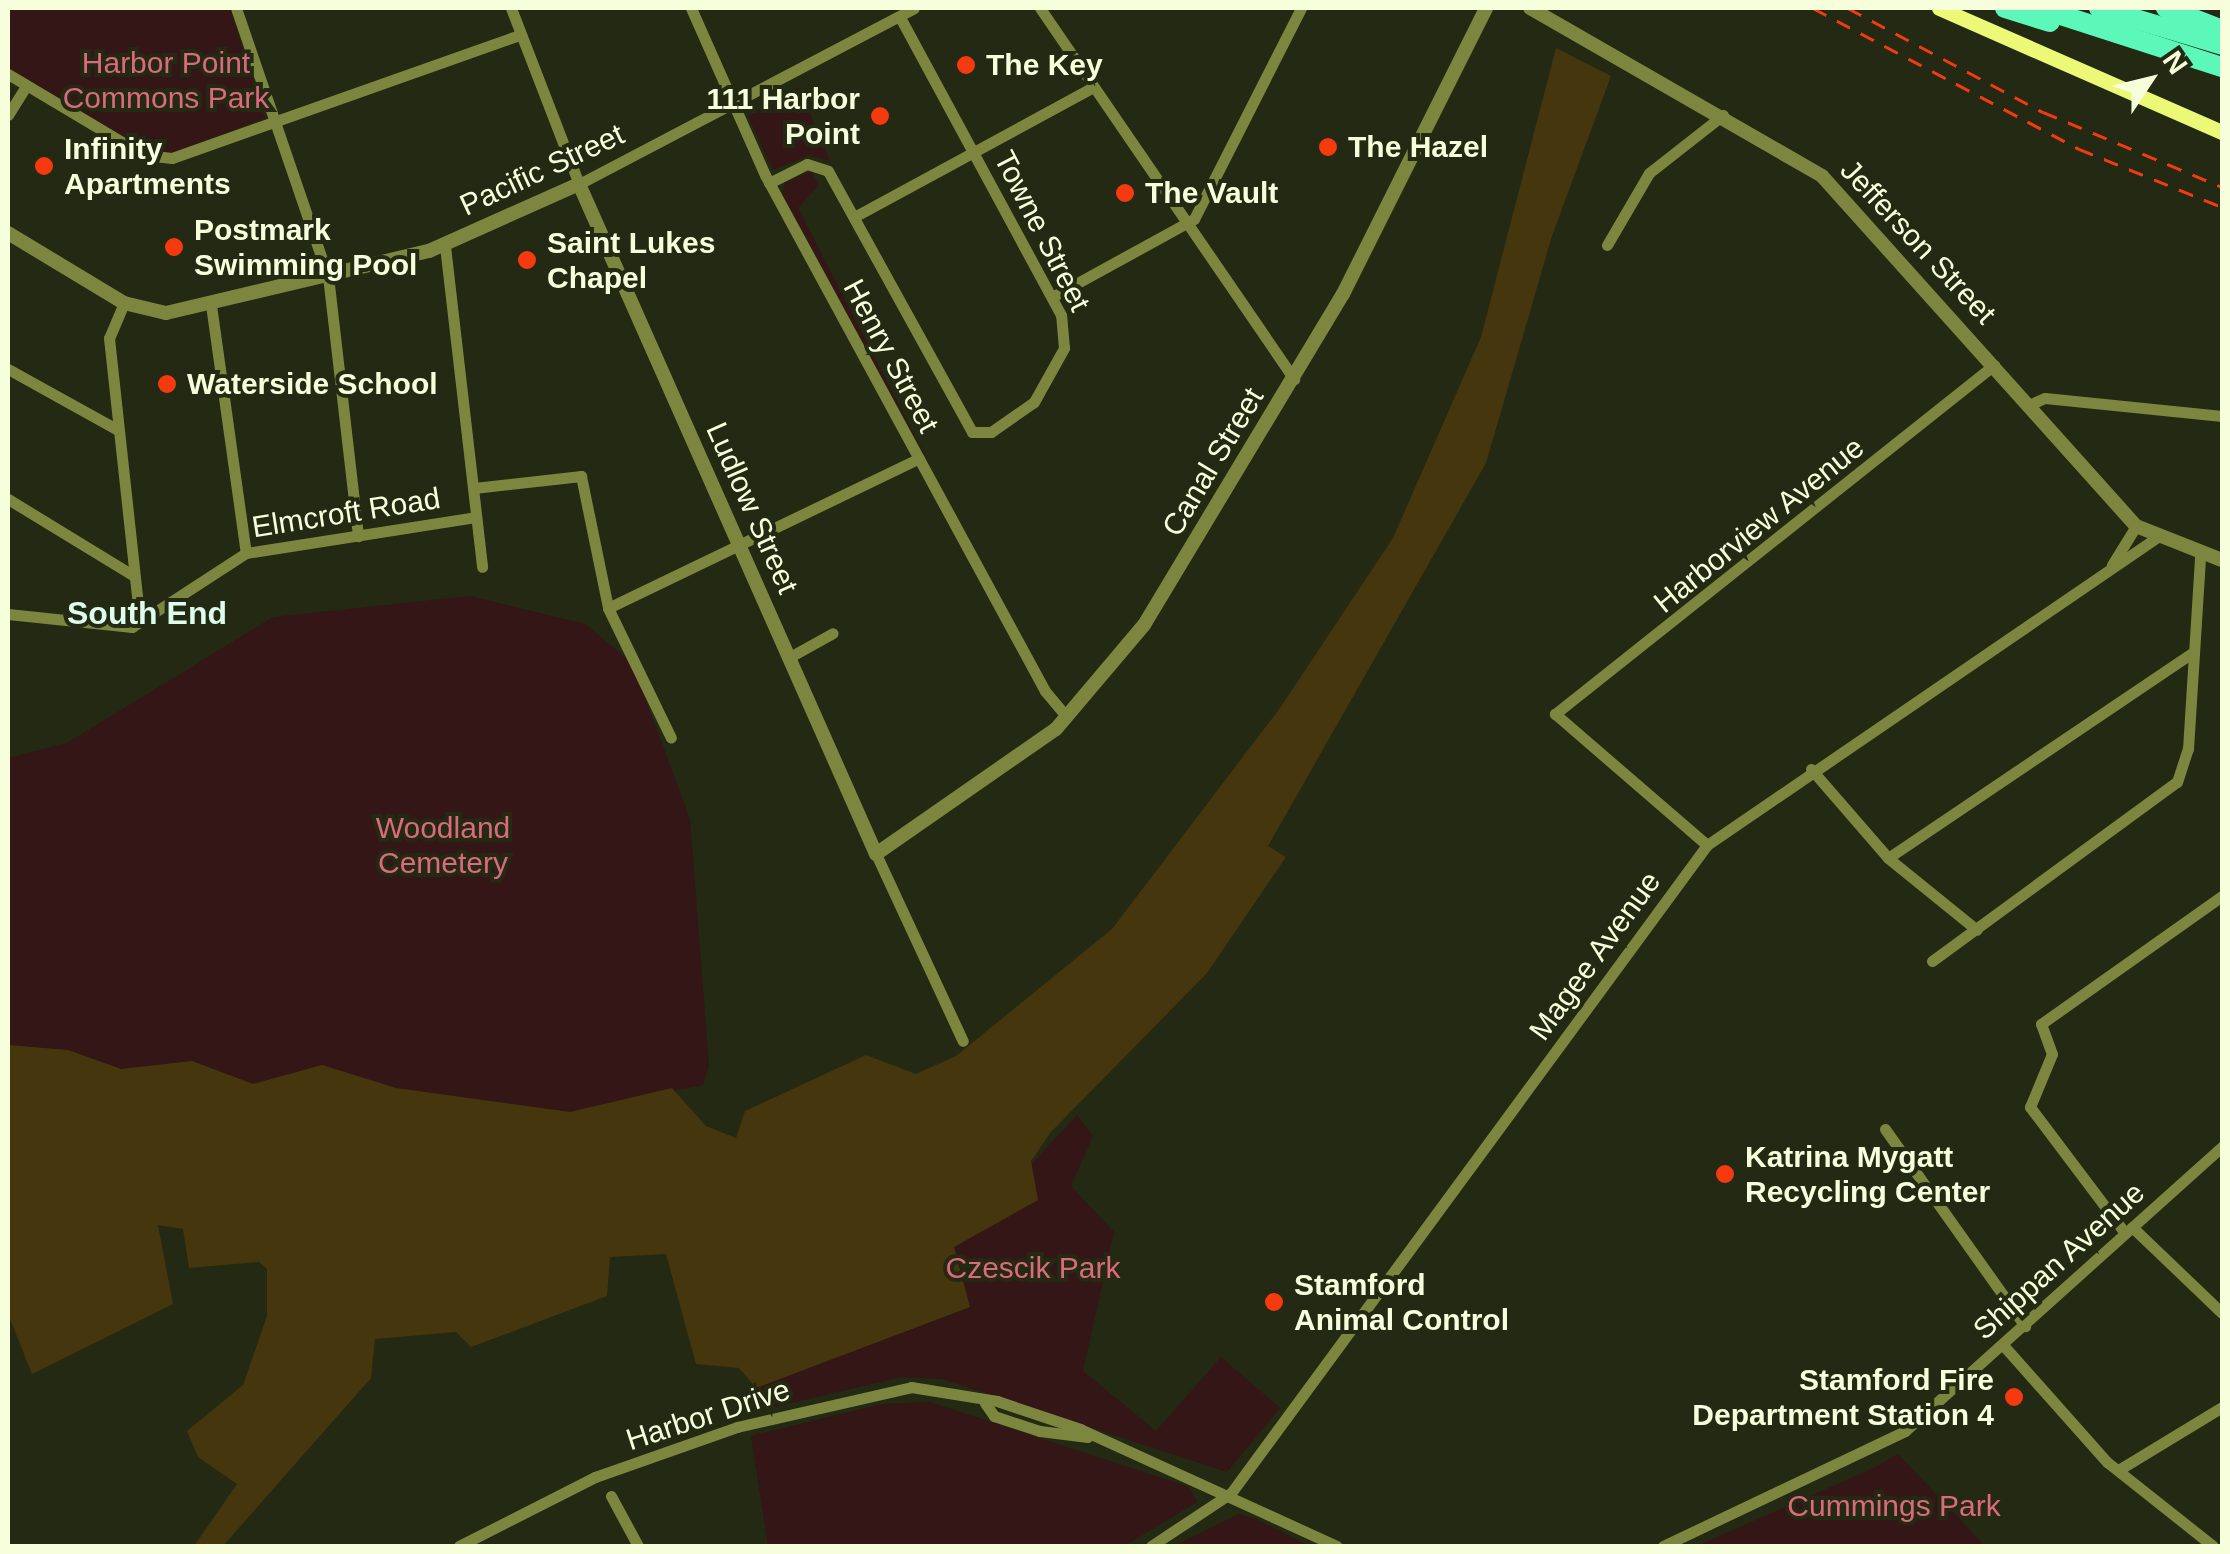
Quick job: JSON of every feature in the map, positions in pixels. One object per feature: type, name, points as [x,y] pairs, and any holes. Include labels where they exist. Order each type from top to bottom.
[{"type":"highway","points":[[2005,8],[2119,36]]},
{"type":"highway","points":[[2039,8],[2222,67]]},
{"type":"highway","points":[[2099,8],[2222,45]]},
{"type":"highway","points":[[2166,8],[2222,30]]},
{"type":"main road","points":[[1940,8],[2222,132]]},
{"type":"street","points":[[236,8],[328,276],[358,536]]},
{"type":"street","points":[[511,8],[579,184]]},
{"type":"street","name":"Henry Street","points":[[691,8],[731,110],[769,183],[919,458],[1067,717]]},
{"type":"street","name":"Pacific Street","points":[[8,232],[124,303],[158,314],[212,305],[444,246],[731,110],[914,8]]},
{"type":"street","points":[[1040,8],[1185,228],[1294,379]]},
{"type":"street","points":[[1052,298],[1185,228],[1301,8]]},
{"type":"street","name":"Canal Street","points":[[876,854],[1067,717],[1158,606],[1294,379],[1486,8]]},
{"type":"street","name":"Jefferson Street","points":[[1530,8],[1822,176],[2136,526],[2200,557],[2222,560]]},
{"type":"street","name":"Towne Street","points":[[769,183],[807,164],[823,167],[972,432],[991,432],[1034,402],[1066,337],[1052,298],[900,17]]},
{"type":"street","points":[[8,74],[152,158],[275,121],[520,35]]},
{"type":"street","points":[[8,116],[26,86]]},
{"type":"street","points":[[854,217],[1092,88]]},
{"type":"street","points":[[1607,246],[1648,173],[1723,116]]},
{"type":"street","name":"Ludlow Street","points":[[579,184],[876,854]]},
{"type":"street","points":[[444,246],[482,567]]},
{"type":"street","points":[[8,614],[140,622],[109,338],[124,303]]},
{"type":"street","points":[[212,305],[246,553]]},
{"type":"street","name":"Harborview Avenue","points":[[1707,844],[1554,720],[1994,364]]},
{"type":"street","points":[[8,370],[118,430]]},
{"type":"street","points":[[2029,405],[2044,398],[2222,416]]},
{"type":"street","points":[[608,608],[740,548],[919,458]]},
{"type":"street","points":[[474,488],[581,476],[608,608],[670,738]]},
{"type":"street","points":[[8,500],[134,576]]},
{"type":"street","name":"Elmcroft Road","points":[[140,622],[246,553],[475,517]]},
{"type":"street","name":"Magee Avenue","points":[[2112,565],[2136,526]]},
{"type":"street","name":"Magee Avenue","points":[[1231,1493],[1707,844],[2156,538]]},
{"type":"street","points":[[1932,961],[2172,788],[2188,749],[2200,557]]},
{"type":"street","points":[[788,658],[834,634]]},
{"type":"street","points":[[1888,858],[2193,652]]},
{"type":"street","points":[[1811,770],[1888,858],[1977,930]]},
{"type":"street","points":[[876,854],[963,1041]]},
{"type":"street","points":[[2222,896],[2041,1024],[2052,1054],[2030,1107],[2128,1230],[2222,1314]]},
{"type":"street","points":[[1885,1128],[2025,1326]]},
{"type":"street","name":"Shippan Avenue","points":[[1663,1546],[1886,1444],[2004,1345],[2222,1147]]},
{"type":"street","points":[[2004,1345],[2120,1469],[2213,1546]]},
{"type":"street","name":"Harbor Drive","points":[[459,1546],[582,1482],[737,1427],[911,1386],[985,1403],[1088,1437],[1231,1493]]},
{"type":"street","points":[[2120,1469],[2222,1407]]},
{"type":"street","points":[[1150,1546],[1231,1493],[1337,1546]]},
{"type":"street","points":[[611,1496],[638,1546]]},
{"type":"green space","name":"Harbor Point Commons Park","points":[[8,8],[230,8],[265,118],[173,153],[145,151],[8,68]]},
{"type":"green space","points":[[799,87],[830,161],[810,155],[773,170],[748,116]]},
{"type":"green space","points":[[811,171],[819,185],[798,208],[929,463],[782,194],[785,183]]},
{"type":"green space","name":"Woodland Cemetery","points":[[470,596],[585,624],[632,663],[690,819],[709,1065],[703,1085],[570,1112],[395,1088],[322,1065],[253,1084],[192,1061],[121,1069],[68,1050],[8,1045],[8,758],[67,743],[273,617]]},
{"type":"green space","name":"Czescik Park","points":[[1077,1115],[1093,1136],[1071,1186],[1114,1232],[1083,1371],[1156,1431],[1221,1357],[1280,1408],[1227,1472],[942,1379],[902,1377],[757,1411],[747,1391],[970,1307],[954,1248]]},
{"type":"green space","points":[[930,1402],[1189,1487],[1197,1502],[1124,1546],[768,1546],[751,1436],[882,1404]]},
{"type":"green space","name":"Cummings Park","points":[[1898,1454],[1985,1546],[1697,1546],[1876,1467]]},
{"type":"green space","points":[[1239,1514],[1258,1520],[1309,1546],[1174,1546]]},
{"type":"shaded area","points":[[1556,48],[1611,76],[1552,236],[1486,463],[1268,846],[1286,857],[1207,973],[1051,1132],[1031,1161],[1038,1200],[954,1247],[970,1307],[756,1388],[739,1368],[696,1364],[666,1254],[610,1257],[607,1296],[471,1347],[456,1332],[375,1339],[371,1378],[223,1546],[194,1546],[237,1484],[198,1457],[187,1431],[243,1385],[267,1316],[267,1269],[259,1262],[189,1268],[183,1229],[158,1225],[173,1304],[32,1374],[8,1314],[8,1045],[68,1050],[121,1069],[192,1061],[253,1084],[322,1065],[396,1088],[570,1112],[672,1088],[706,1126],[736,1138],[745,1111],[866,1055],[916,1074],[956,1056],[1112,929],[1280,708],[1393,538],[1481,337]]},
{"type":"railway","points":[[1813,8],[2079,149],[2222,207]]},
{"type":"railway","points":[[1848,8],[2043,112],[2222,187]]},
{"type":"place","name":"The Key","points":[[966,65]]},
{"type":"place","name":"111 Harbor Point","points":[[880,116]]},
{"type":"place","name":"The Hazel","points":[[1328,147]]},
{"type":"place","name":"Infinity Apartments","points":[[44,166]]},
{"type":"place","name":"The Vault","points":[[1125,193]]},
{"type":"place","name":"Postmark Swimming Pool","points":[[174,247]]},
{"type":"place","name":"Saint Lukes Chapel","points":[[527,260]]},
{"type":"place","name":"Waterside School","points":[[167,384]]},
{"type":"place","name":"Katrina Mygatt Recycling Center","points":[[1725,1174]]},
{"type":"place","name":"Stamford Animal Control","points":[[1274,1302]]},
{"type":"place","name":"Stamford Fire Department Station 4","points":[[2014,1397]]},
{"type":"district","name":"South End","points":[[147,613]]}]
